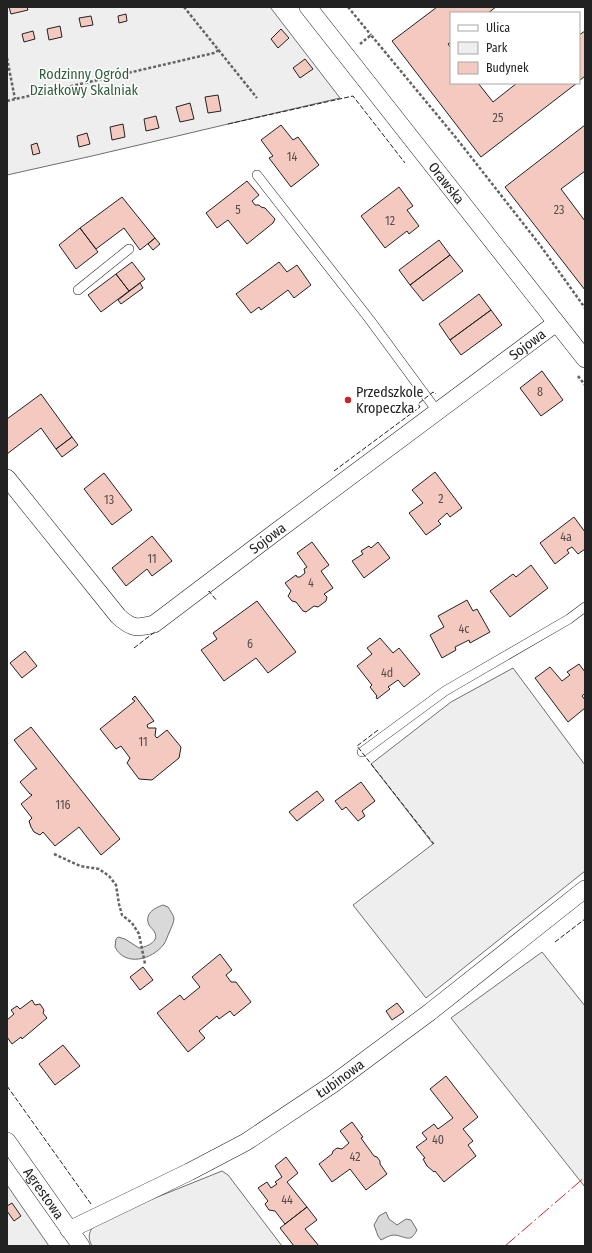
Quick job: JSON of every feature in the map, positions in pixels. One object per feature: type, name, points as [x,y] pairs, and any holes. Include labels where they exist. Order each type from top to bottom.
[{"type":"street","name":"Orawska","points":[[308,7],[585,359]]},
{"type":"street","name":"Sojowa","points":[[7,478],[118,616],[128,625],[141,628],[154,624],[556,323]]},
{"type":"street","name":"Łubinowa","points":[[70,1230],[189,1172],[246,1142],[333,1084],[430,1012],[585,889]]},
{"type":"street","name":"Agrestowa","points":[[7,1141],[81,1246]]},
{"type":"lane","points":[[258,175],[370,320],[437,411]]},
{"type":"lane","points":[[78,290],[129,249]]},
{"type":"lane","points":[[362,752],[445,691],[569,618],[585,606]]},
{"type":"path","points":[[184,7],[257,98]]},
{"type":"path","points":[[348,7],[371,35]]},
{"type":"path","points":[[7,101],[219,50]]},
{"type":"path","points":[[7,58],[15,99]]},
{"type":"path","points":[[54,854],[80,866],[99,870],[109,876],[116,884],[122,915],[135,927],[139,934],[145,964]]},
{"type":"green space","name":"Rodzinny Ogród Działkowy Skalniak","points":[[7,7],[270,7],[340,98],[7,175]]},
{"type":"green space","points":[[513,668],[585,765],[585,871],[426,998],[353,905],[433,844],[371,764],[451,702]]},
{"type":"green space","points":[[542,952],[585,1006],[585,1187],[451,1018]]},
{"type":"green space","points":[[222,1171],[228,1175],[282,1246],[92,1246],[89,1238],[90,1233],[94,1226],[102,1220]]},
{"type":"green space","points":[[7,1185],[49,1246],[7,1246]]},
{"type":"shaded area","points":[[163,905],[168,907],[174,918],[174,922],[164,944],[159,950],[139,959],[125,957],[119,953],[115,947],[116,939],[118,937],[125,939],[139,948],[151,944],[154,941],[156,936],[149,925],[148,918],[153,910]]},
{"type":"shaded area","points":[[386,1212],[389,1219],[397,1225],[406,1219],[411,1220],[417,1230],[412,1237],[407,1238],[394,1235],[381,1240],[374,1225],[379,1216]]},
{"type":"building","points":[[9,7],[27,7],[28,10],[11,14]]},
{"type":"building","points":[[437,7],[496,7],[489,12],[450,12],[450,43],[448,44],[450,47],[450,84],[479,84],[493,102],[516,84],[576,84],[481,157],[392,41]]},
{"type":"building","points":[[126,14],[127,21],[119,23],[118,16]]},
{"type":"building","points":[[91,16],[93,25],[81,27],[79,18]]},
{"type":"building","points":[[60,26],[62,37],[49,40],[47,29]]},
{"type":"building","points":[[281,29],[289,38],[278,48],[271,39]]},
{"type":"building","points":[[33,31],[35,39],[24,42],[22,34]]},
{"type":"building","points":[[585,31],[585,76],[580,80],[580,34]]},
{"type":"building","points":[[305,59],[313,69],[300,78],[293,68]]},
{"type":"building","points":[[218,95],[221,111],[208,113],[205,97]]},
{"type":"building","points":[[190,103],[194,119],[180,122],[176,107]]},
{"type":"building","points":[[156,116],[159,128],[146,131],[144,119]]},
{"type":"building","points":[[123,124],[125,137],[112,140],[110,127]]},
{"type":"building","points":[[281,125],[293,140],[298,137],[319,165],[291,187],[269,158],[273,156],[261,140]]},
{"type":"building","points":[[585,125],[585,171],[561,189],[585,221],[585,290],[505,187]]},
{"type":"building","points":[[87,133],[90,144],[79,147],[77,136]]},
{"type":"building","points":[[37,143],[40,153],[33,155],[31,145]]},
{"type":"building","points":[[247,181],[259,195],[252,201],[255,205],[265,208],[275,219],[273,223],[247,244],[228,220],[217,228],[206,213]]},
{"type":"building","points":[[399,187],[413,206],[407,210],[419,226],[409,234],[407,231],[385,248],[361,216]]},
{"type":"building","points":[[122,197],[155,238],[140,250],[124,228],[96,249],[80,228]]},
{"type":"building","points":[[80,228],[98,252],[76,269],[59,245]]},
{"type":"building","points":[[155,238],[160,244],[153,250],[148,244]]},
{"type":"building","points":[[439,240],[450,255],[410,285],[399,270]]},
{"type":"building","points":[[450,255],[463,271],[423,301],[410,285]]},
{"type":"building","points":[[132,262],[145,279],[129,291],[116,274]]},
{"type":"building","points":[[279,262],[287,272],[297,265],[311,285],[294,298],[288,290],[261,310],[259,307],[251,313],[236,294]]},
{"type":"building","points":[[116,274],[129,291],[101,312],[88,295]]},
{"type":"building","points":[[140,283],[143,288],[121,304],[118,300]]},
{"type":"building","points":[[479,294],[491,310],[450,340],[439,324]]},
{"type":"building","points":[[491,310],[502,325],[461,355],[450,340]]},
{"type":"building","points":[[542,371],[563,400],[541,416],[520,388]]},
{"type":"building","points":[[41,394],[72,437],[56,449],[41,428],[7,454],[7,419]]},
{"type":"building","points":[[72,437],[78,445],[62,457],[56,449]]},
{"type":"building","points":[[435,472],[462,508],[450,517],[447,513],[438,521],[441,524],[426,535],[409,513],[423,503],[412,490]]},
{"type":"building","points":[[104,473],[132,510],[112,525],[84,489]]},
{"type":"building","points":[[574,517],[585,532],[585,549],[578,554],[572,547],[567,550],[569,553],[555,564],[540,543]]},
{"type":"building","points":[[152,536],[172,561],[152,576],[147,569],[126,586],[112,568]]},
{"type":"building","points":[[312,542],[329,565],[321,571],[333,588],[324,594],[327,597],[326,601],[318,607],[314,606],[306,612],[303,611],[296,602],[292,601],[288,596],[291,591],[285,583],[296,575],[297,577],[300,577],[305,573],[304,569],[307,567],[297,553]]},
{"type":"building","points":[[378,542],[390,558],[364,578],[352,561],[363,554],[361,551],[369,546],[371,548]]},
{"type":"building","points":[[531,565],[548,588],[510,617],[490,591],[513,574],[516,577]]},
{"type":"building","points":[[467,600],[473,611],[477,609],[490,632],[470,643],[469,640],[455,647],[456,650],[442,658],[430,635],[444,627],[438,616]]},
{"type":"building","points":[[257,601],[296,652],[268,673],[256,658],[224,681],[201,650],[217,639],[213,633]]},
{"type":"building","points":[[380,638],[393,653],[399,648],[420,674],[404,687],[398,680],[388,687],[390,689],[377,699],[377,696],[370,687],[372,685],[357,666],[372,654],[367,648]]},
{"type":"building","points":[[25,651],[37,666],[22,678],[10,663]]},
{"type":"building","points":[[579,664],[585,672],[585,693],[582,696],[585,700],[585,708],[568,722],[535,678],[550,667],[562,681],[570,675],[567,672]]},
{"type":"building","points":[[135,696],[154,721],[147,725],[148,728],[156,728],[155,736],[157,738],[167,730],[181,747],[179,758],[152,780],[139,779],[127,763],[130,758],[121,746],[116,749],[100,729],[135,701],[132,699]]},
{"type":"building","points":[[31,727],[120,839],[101,855],[79,827],[55,846],[43,832],[40,835],[34,832],[31,827],[29,821],[32,818],[21,804],[32,795],[20,782],[35,769],[37,769],[14,740]]},
{"type":"building","points":[[361,782],[375,801],[362,811],[365,816],[358,821],[346,807],[342,810],[335,801]]},
{"type":"building","points":[[317,791],[324,800],[297,821],[289,812]]},
{"type":"building","points":[[220,954],[232,970],[226,975],[231,982],[236,982],[251,1002],[234,1016],[230,1011],[219,1019],[217,1016],[199,1031],[205,1038],[188,1052],[157,1013],[180,995],[184,1000],[200,987],[192,977]]},
{"type":"building","points":[[143,967],[153,980],[140,990],[130,977]]},
{"type":"building","points":[[32,1000],[35,1005],[40,1004],[44,1010],[43,1013],[47,1018],[22,1039],[21,1037],[12,1044],[7,1037],[7,1020],[14,1014],[11,1010],[17,1006],[20,1009]]},
{"type":"building","points":[[397,1003],[404,1012],[392,1020],[386,1011]]},
{"type":"building","points":[[63,1045],[80,1066],[55,1085],[39,1064]]},
{"type":"building","points":[[446,1076],[478,1117],[463,1129],[473,1141],[468,1145],[476,1156],[444,1182],[435,1171],[434,1172],[427,1166],[423,1159],[425,1158],[416,1147],[427,1139],[422,1133],[434,1124],[438,1129],[453,1118],[430,1089]]},
{"type":"building","points":[[352,1122],[363,1137],[361,1138],[374,1156],[380,1161],[380,1164],[387,1174],[366,1190],[350,1169],[332,1182],[319,1164],[337,1148],[342,1149],[349,1143],[340,1131]]},
{"type":"building","points":[[286,1157],[298,1173],[287,1182],[307,1207],[285,1224],[275,1211],[269,1210],[265,1204],[268,1201],[258,1188],[267,1182],[271,1188],[277,1184],[275,1182],[282,1177],[275,1166]]},
{"type":"building","points":[[12,1203],[21,1216],[14,1221],[7,1211],[7,1206]]},
{"type":"building","points":[[307,1207],[317,1220],[305,1229],[319,1246],[294,1246],[280,1228]]},
{"type":"fence","points":[[228,124],[353,96],[405,163]]},
{"type":"fence","points":[[334,471],[420,407],[418,404],[433,392],[436,394]]},
{"type":"fence","points":[[209,592],[217,601]]},
{"type":"fence","points":[[134,648],[156,631]]},
{"type":"fence","points":[[378,730],[357,746],[434,844]]},
{"type":"fence","points":[[555,942],[585,919]]},
{"type":"fence","points":[[7,1086],[91,1204]]},
{"type":"power","points":[[505,1246],[585,1177]]},
{"type":"place","name":"Przedszkole Kropeczka","points":[[348,400]]}]
